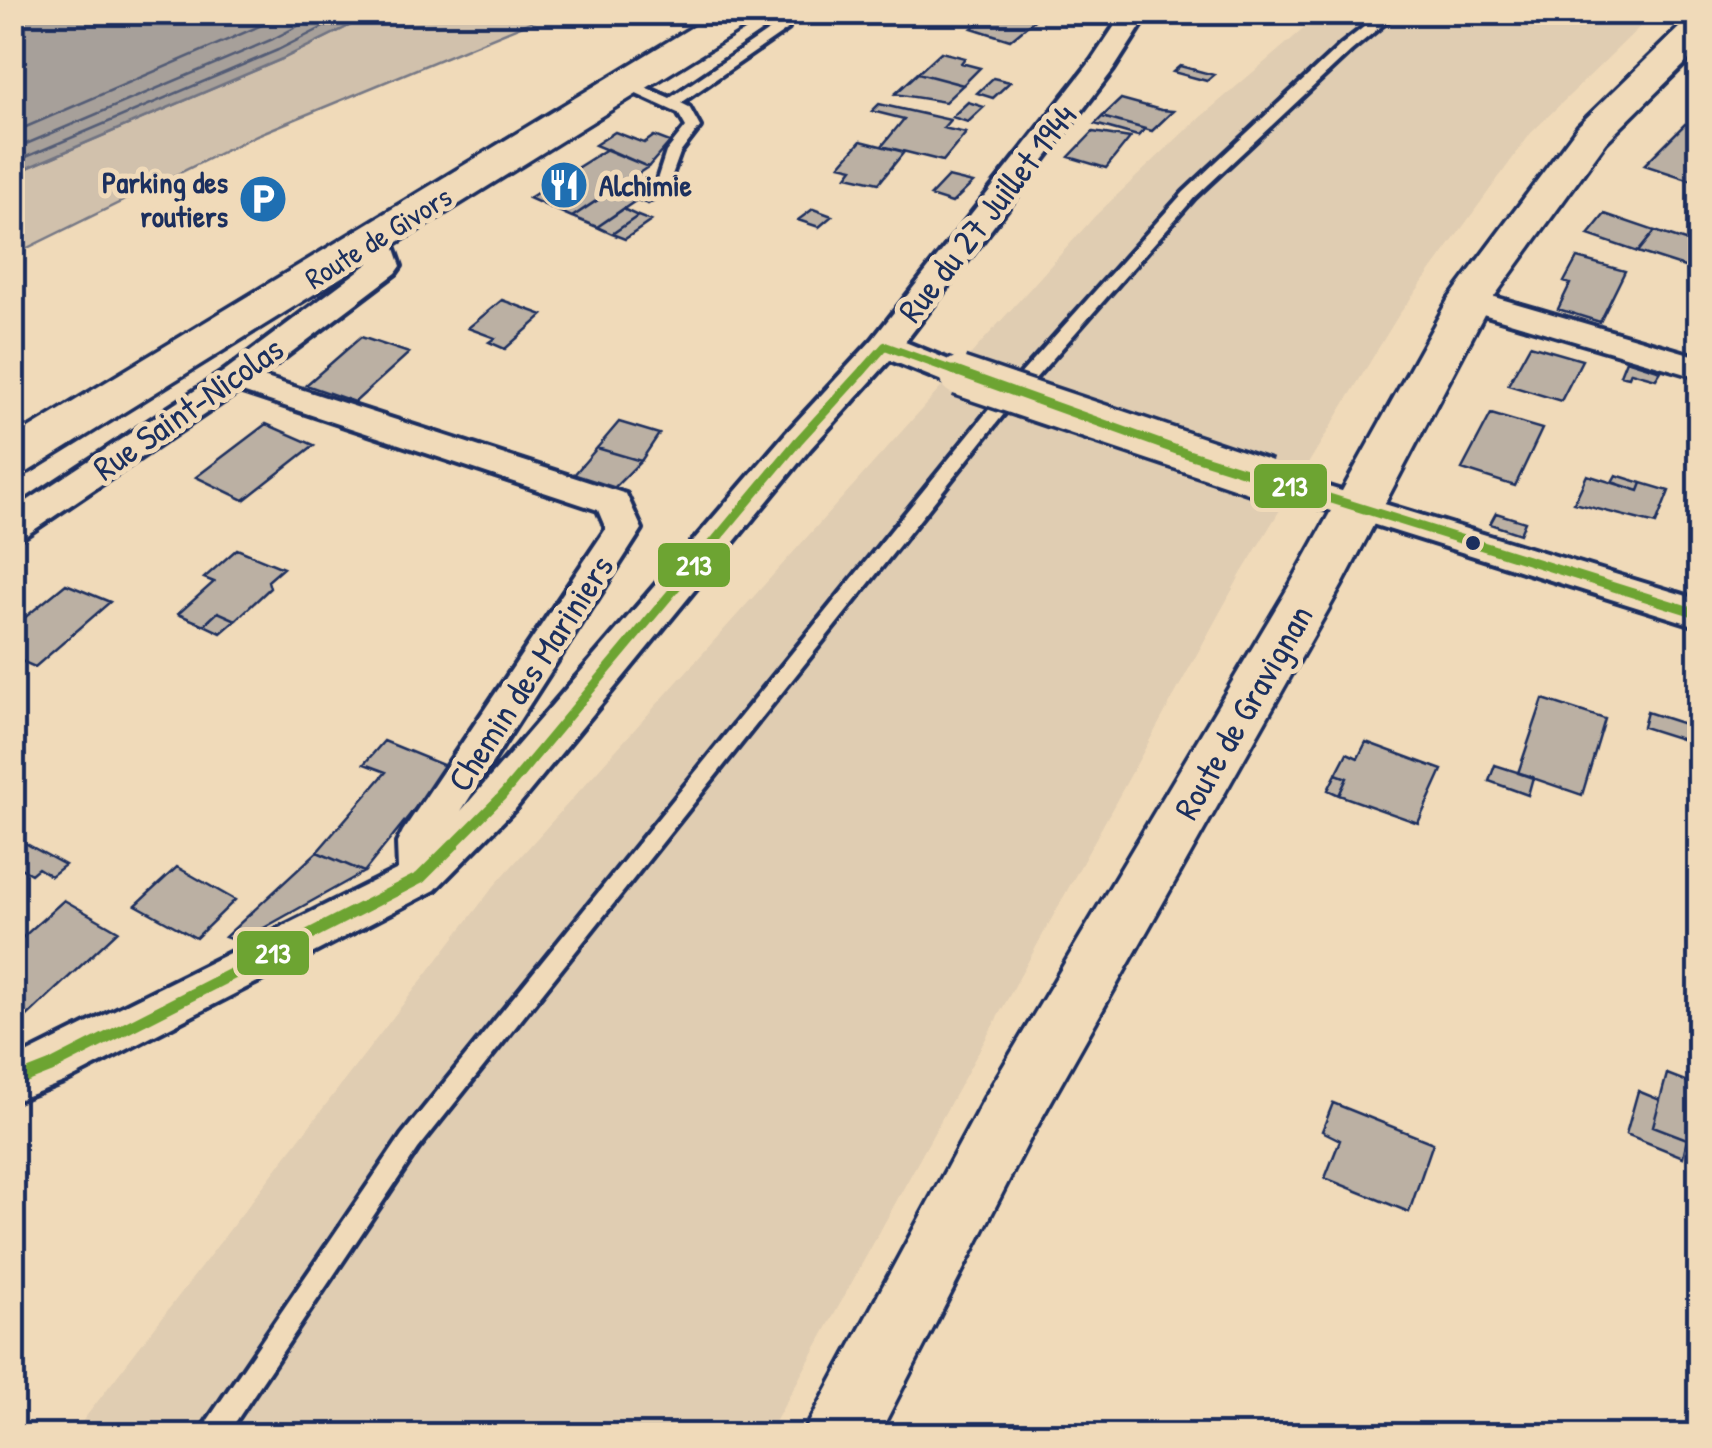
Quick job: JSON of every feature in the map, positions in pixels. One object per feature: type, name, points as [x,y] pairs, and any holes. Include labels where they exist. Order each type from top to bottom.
[{"type":"street","name":"Route de Givors","points":[[12,460],[743,12]]},
{"type":"street","name":"Rue du 27 Juillet 1944","points":[[12,1082],[50,1067],[420,878],[501,797],[798,442],[885,346],[1102,64],[1137,12]]},
{"type":"street","name":"Route de Gravignan","points":[[839,1436],[1008,1117],[1308,600],[1470,300],[1592,134],[1700,28]]},
{"type":"street","name":"Rue Saint-Nicolas","points":[[12,528],[235,379],[385,266],[378,238]]},
{"type":"street","points":[[1470,300],[1700,368]]},
{"type":"street","points":[[885,346],[959,376],[1266,479],[1700,614]]},
{"type":"street","name":"Chemin des Mariniers","points":[[235,379],[613,502],[624,529],[418,843],[420,878]]},
{"type":"lane","points":[[210,1436],[410,1142],[997,410],[1189,195],[1346,48],[1392,12]]},
{"type":"lane","points":[[671,104],[782,30]]},
{"type":"lane","points":[[626,84],[684,110],[694,127],[673,152],[663,182]]},
{"type":"shaded area","points":[[375,13],[552,13],[257,135],[13,255],[13,174],[282,59]]},
{"type":"shaded area","points":[[1322,13],[1654,13],[1531,133],[1398,316],[1241,574],[768,1435],[71,1436],[494,886],[1095,216],[1189,127]]},
{"type":"water","points":[[13,12],[375,13],[282,59],[13,174]]},
{"type":"building","points":[[994,12],[1025,12],[1038,17],[1010,40],[972,28]]},
{"type":"building","points":[[941,52],[965,58],[961,63],[980,68],[963,85],[918,73]]},
{"type":"building","points":[[1180,66],[1214,75],[1207,81],[1173,72]]},
{"type":"building","points":[[918,73],[963,85],[945,102],[895,94]]},
{"type":"building","points":[[993,78],[1010,82],[993,98],[977,93]]},
{"type":"building","points":[[1121,99],[1173,111],[1152,131],[1102,117]]},
{"type":"building","points":[[968,102],[984,107],[968,122],[952,117]]},
{"type":"building","points":[[879,104],[950,120],[943,128],[966,133],[943,161],[882,146],[904,119],[872,111]]},
{"type":"building","points":[[1102,117],[1145,129],[1138,136],[1095,124]]},
{"type":"building","points":[[1685,124],[1700,128],[1700,183],[1644,165]]},
{"type":"building","points":[[615,132],[644,143],[654,136],[670,142],[648,167],[595,145]]},
{"type":"building","points":[[1093,132],[1130,138],[1106,168],[1069,157]]},
{"type":"building","points":[[861,141],[904,152],[879,183],[847,176],[853,168],[840,165]]},
{"type":"building","points":[[607,149],[648,167],[572,217],[529,198]]},
{"type":"building","points":[[635,175],[644,179],[638,183],[664,194],[648,204],[637,200],[597,227],[572,217]]},
{"type":"building","points":[[948,177],[973,183],[952,203],[930,196]]},
{"type":"building","points":[[623,209],[638,216],[612,234],[597,227]]},
{"type":"building","points":[[813,209],[832,216],[819,227],[798,220]]},
{"type":"building","points":[[1605,214],[1655,231],[1638,252],[1588,235]]},
{"type":"building","points":[[638,216],[651,221],[625,239],[612,234]]},
{"type":"building","points":[[1655,231],[1700,246],[1700,272],[1638,252]]},
{"type":"building","points":[[1577,258],[1625,271],[1600,322],[1558,309],[1570,284],[1564,282]]},
{"type":"building","points":[[502,300],[543,315],[505,349],[489,342],[495,338],[468,328]]},
{"type":"building","points":[[361,337],[409,353],[355,402],[306,385]]},
{"type":"building","points":[[1530,345],[1582,360],[1561,401],[1508,385]]},
{"type":"building","points":[[1626,360],[1661,371],[1656,379],[1631,372],[1629,377],[1620,375]]},
{"type":"building","points":[[1491,414],[1542,429],[1515,486],[1462,469]]},
{"type":"building","points":[[619,422],[659,434],[641,461],[597,448]]},
{"type":"building","points":[[266,424],[314,445],[244,500],[196,477]]},
{"type":"building","points":[[597,448],[641,461],[614,488],[573,476]]},
{"type":"building","points":[[1587,475],[1639,491],[1642,483],[1669,491],[1656,524],[1574,503]]},
{"type":"building","points":[[1616,475],[1642,483],[1639,491],[1612,482]]},
{"type":"building","points":[[1496,513],[1525,522],[1520,534],[1490,524]]},
{"type":"building","points":[[237,549],[283,568],[268,581],[270,588],[236,620],[218,612],[204,625],[178,614],[214,582],[204,578]]},
{"type":"building","points":[[66,584],[110,602],[35,667],[12,657],[12,628]]},
{"type":"building","points":[[218,612],[236,620],[221,633],[204,625]]},
{"type":"building","points":[[1543,699],[1605,719],[1582,795],[1518,773]]},
{"type":"building","points":[[1647,712],[1700,729],[1700,745],[1643,727]]},
{"type":"building","points":[[384,741],[448,767],[364,872],[317,852],[386,772],[364,764]]},
{"type":"building","points":[[1366,742],[1442,770],[1418,823],[1339,795],[1347,778],[1336,774],[1347,753],[1358,758]]},
{"type":"building","points":[[1495,765],[1533,777],[1528,795],[1489,781]]},
{"type":"building","points":[[1336,774],[1347,778],[1339,795],[1328,790]]},
{"type":"building","points":[[12,836],[65,865],[51,876],[38,868],[31,874],[12,863]]},
{"type":"building","points":[[317,852],[364,872],[262,929],[236,941],[225,937]]},
{"type":"building","points":[[177,867],[235,900],[196,938],[136,905]]},
{"type":"building","points":[[64,900],[118,931],[23,1020],[12,1014],[12,947]]},
{"type":"building","points":[[1667,1074],[1698,1086],[1700,1081],[1700,1144],[1653,1126]]},
{"type":"building","points":[[1638,1091],[1660,1100],[1653,1126],[1687,1139],[1683,1157],[1626,1134]]},
{"type":"building","points":[[1333,1103],[1433,1143],[1409,1212],[1325,1178],[1340,1140],[1322,1131]]},
{"type":"transit line","name":"213","points":[[885,346],[1188,454],[1700,614]]},
{"type":"transit line","name":"213","points":[[12,1082],[50,1067],[420,878],[501,797],[798,441],[885,346]]},
{"type":"place","name":"Alchimie","points":[[564,185]]},
{"type":"place","name":"Parking des routiers","points":[[263,199]]}]
